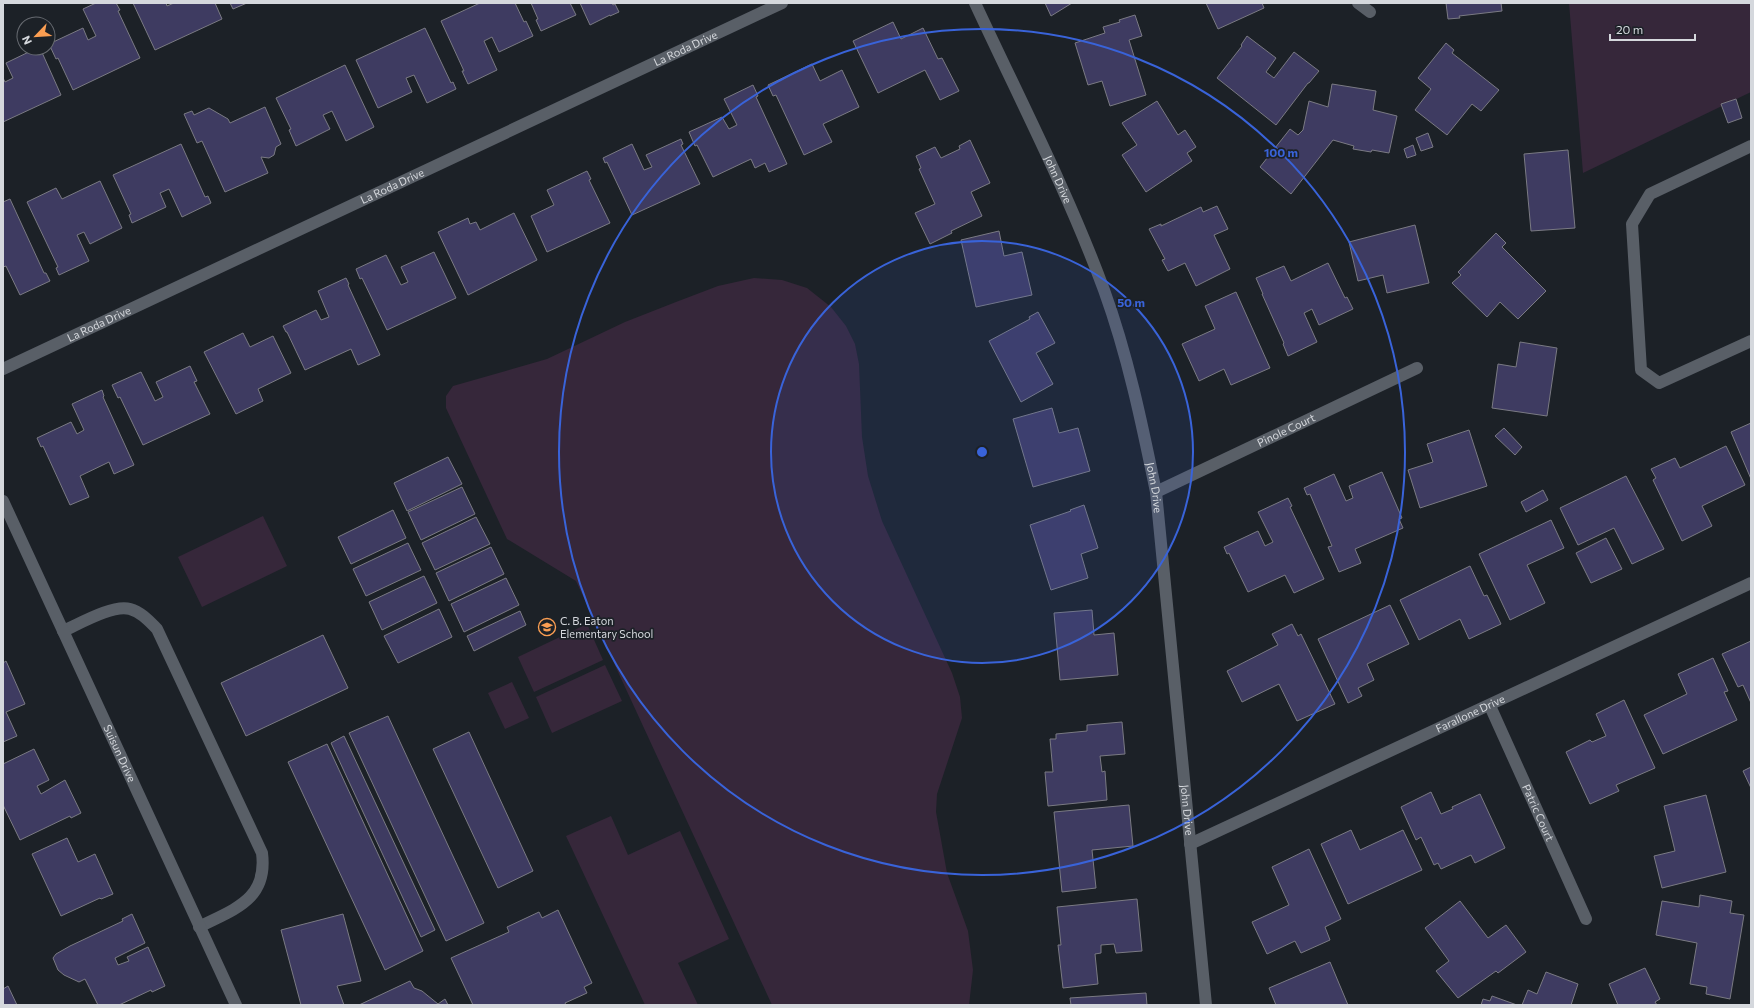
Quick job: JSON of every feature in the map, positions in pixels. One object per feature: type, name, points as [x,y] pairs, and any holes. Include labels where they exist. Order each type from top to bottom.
[{"type":"street","name":"La Roda Drive","points":[[3,369],[782,3]]},
{"type":"street","name":"John Drive","points":[[975,3],[1081,230],[1104,291],[1126,361],[1142,421],[1156,492],[1206,1005]]},
{"type":"street","points":[[1358,3],[1370,12]]},
{"type":"street","points":[[1751,146],[1650,194],[1632,224],[1641,370],[1659,383],[1751,341]]},
{"type":"street","name":"Pinole Court","points":[[1156,492],[1417,368]]},
{"type":"street","name":"Suisun Drive","points":[[3,501],[198,926],[236,1005]]},
{"type":"street","name":"Farallone Drive","points":[[1190,844],[1490,706],[1751,583]]},
{"type":"street","points":[[63,631],[111,610],[129,608],[145,616],[157,629],[262,853],[264,868],[261,882],[252,895],[240,905],[198,926]]},
{"type":"street","name":"Patric Court","points":[[1490,706],[1586,919]]},
{"type":"shaded area","points":[[1569,3],[1751,3],[1751,92],[1583,173]]},
{"type":"shaded area","points":[[754,278],[782,280],[807,288],[831,307],[846,326],[855,344],[859,364],[862,437],[868,476],[882,521],[952,673],[960,697],[962,718],[937,794],[936,812],[947,873],[968,931],[973,970],[969,1005],[772,1005],[576,581],[507,539],[446,408],[446,396],[453,386],[547,359],[625,322],[676,302],[718,286]]},
{"type":"shaded area","points":[[263,516],[287,566],[202,607],[178,557]]},
{"type":"shaded area","points":[[587,624],[603,660],[534,692],[518,657]]},
{"type":"shaded area","points":[[605,665],[622,701],[552,733],[536,697]]},
{"type":"shaded area","points":[[512,682],[529,718],[505,729],[488,693]]},
{"type":"shaded area","points":[[611,816],[628,855],[680,831],[729,939],[678,963],[698,1005],[645,1005],[566,836]]},
{"type":"building","points":[[96,3],[116,3],[120,10],[118,11],[140,58],[73,90],[58,58],[56,59],[55,56],[56,56],[56,41],[83,28],[88,40],[96,36],[83,9]]},
{"type":"building","points":[[133,3],[166,3],[167,6],[174,3],[215,3],[222,19],[155,50]]},
{"type":"building","points":[[230,3],[247,3],[233,9]]},
{"type":"building","points":[[480,3],[515,3],[533,36],[499,52],[492,37],[484,41],[497,70],[468,84],[462,71],[464,71],[441,21]]},
{"type":"building","points":[[531,3],[570,3],[576,15],[541,31],[536,20],[538,19]]},
{"type":"building","points":[[580,3],[612,3],[613,5],[615,4],[619,12],[590,25]]},
{"type":"building","points":[[1045,3],[1072,3],[1051,16]]},
{"type":"building","points":[[1206,3],[1262,3],[1264,8],[1218,29]]},
{"type":"building","points":[[1446,3],[1501,3],[1502,11],[1459,16],[1460,18],[1448,19]]},
{"type":"building","points":[[1135,15],[1142,36],[1129,40],[1146,95],[1110,106],[1102,81],[1088,85],[1075,43],[1105,33],[1103,27],[1120,22],[1119,20]]},
{"type":"building","points":[[893,22],[901,39],[923,28],[938,59],[942,58],[959,91],[940,100],[925,70],[878,93],[853,41]]},
{"type":"building","points":[[425,28],[451,83],[453,82],[456,89],[427,103],[414,75],[406,78],[412,92],[378,108],[356,60]]},
{"type":"building","points":[[1247,36],[1276,58],[1266,72],[1274,78],[1294,52],[1319,71],[1276,125],[1217,78],[1242,46],[1241,45]]},
{"type":"building","points":[[1446,43],[1454,50],[1452,53],[1499,90],[1481,111],[1472,104],[1447,135],[1415,110],[1431,89],[1418,78]]},
{"type":"building","points":[[20,56],[44,56],[61,95],[3,122],[3,78],[5,82],[13,78],[6,63]]},
{"type":"building","points":[[812,64],[820,81],[842,70],[859,107],[823,124],[832,142],[804,155],[776,95],[773,96],[768,85]]},
{"type":"building","points":[[345,65],[374,127],[346,141],[332,111],[323,115],[330,129],[296,146],[289,130],[291,129],[276,98]]},
{"type":"building","points":[[1332,84],[1376,91],[1373,110],[1397,116],[1389,153],[1353,149],[1354,146],[1333,140],[1291,194],[1260,167],[1290,129],[1298,135],[1303,130],[1309,101],[1328,107]]},
{"type":"building","points":[[753,85],[758,96],[756,97],[787,164],[769,172],[765,163],[755,168],[751,159],[713,177],[697,145],[695,146],[689,132],[722,117],[729,129],[737,125],[724,99]]},
{"type":"building","points":[[1736,99],[1742,118],[1728,123],[1721,104]]},
{"type":"building","points":[[1157,101],[1178,135],[1185,130],[1196,147],[1187,153],[1192,161],[1146,192],[1122,155],[1137,145],[1122,123]]},
{"type":"building","points":[[265,107],[281,144],[276,147],[274,155],[269,158],[261,157],[268,173],[225,192],[202,141],[197,143],[184,114],[192,111],[194,115],[209,108],[228,119],[230,123]]},
{"type":"building","points":[[1428,133],[1433,147],[1421,151],[1416,138]]},
{"type":"building","points":[[681,139],[683,144],[681,145],[700,184],[632,215],[607,162],[605,163],[603,158],[632,144],[644,170],[652,167],[646,155]]},
{"type":"building","points":[[970,140],[990,183],[971,192],[982,216],[951,231],[952,233],[930,244],[915,213],[935,204],[919,169],[921,168],[916,156],[935,147],[941,158],[960,149],[959,146]]},
{"type":"building","points":[[181,144],[205,197],[208,196],[211,203],[182,217],[169,189],[160,193],[166,207],[132,223],[129,215],[131,214],[113,175]]},
{"type":"building","points":[[1413,145],[1416,155],[1407,158],[1404,149]]},
{"type":"building","points":[[1568,150],[1575,228],[1531,231],[1524,154]]},
{"type":"building","points":[[587,171],[591,179],[589,180],[610,223],[547,252],[531,216],[554,205],[547,190]]},
{"type":"building","points":[[100,181],[122,228],[90,244],[84,232],[77,235],[89,261],[59,275],[56,268],[58,267],[27,202],[56,188],[62,199]]},
{"type":"building","points":[[10,199],[44,273],[46,273],[50,281],[20,295],[6,266],[3,267],[3,202]]},
{"type":"building","points":[[1217,206],[1228,229],[1214,235],[1230,269],[1196,286],[1185,263],[1168,271],[1162,260],[1165,259],[1149,229],[1161,224],[1161,226],[1201,207],[1203,212]]},
{"type":"building","points":[[514,213],[537,260],[468,295],[438,232],[468,218],[470,224],[476,222],[480,230]]},
{"type":"building","points":[[1415,225],[1429,283],[1387,293],[1383,275],[1358,281],[1349,242]]},
{"type":"building","points":[[999,231],[1004,256],[1022,252],[1032,295],[976,307],[961,240]]},
{"type":"building","points":[[1496,233],[1506,243],[1502,247],[1546,291],[1518,319],[1500,302],[1487,317],[1452,283],[1461,275],[1458,272]]},
{"type":"building","points":[[434,252],[456,298],[387,330],[362,278],[360,279],[356,269],[386,255],[401,285],[408,282],[401,267]]},
{"type":"building","points":[[1328,263],[1345,298],[1347,297],[1353,309],[1319,325],[1312,309],[1304,313],[1317,342],[1288,356],[1283,344],[1284,343],[1256,278],[1284,266],[1291,281]]},
{"type":"building","points":[[346,278],[380,355],[358,365],[351,349],[305,370],[283,326],[316,310],[321,320],[329,317],[318,291]]},
{"type":"building","points":[[1236,292],[1270,368],[1231,385],[1224,369],[1199,381],[1182,344],[1215,329],[1205,306]]},
{"type":"building","points":[[1038,312],[1055,343],[1036,353],[1053,384],[1021,402],[989,341],[1030,319],[1029,317]]},
{"type":"building","points":[[243,333],[250,347],[273,336],[291,373],[258,389],[263,401],[236,414],[204,352]]},
{"type":"building","points":[[1520,342],[1557,348],[1547,416],[1492,408],[1498,364],[1516,367]]},
{"type":"building","points":[[190,366],[197,381],[194,382],[210,414],[143,445],[120,397],[118,398],[112,385],[141,372],[155,401],[163,397],[156,382]]},
{"type":"building","points":[[102,390],[103,397],[134,465],[114,474],[109,462],[80,476],[89,497],[70,505],[43,446],[41,447],[37,438],[71,422],[77,434],[84,430],[72,404]]},
{"type":"building","points":[[1052,408],[1059,433],[1078,428],[1090,471],[1033,487],[1013,419]]},
{"type":"building","points":[[1751,423],[1751,479],[1731,432]]},
{"type":"building","points":[[1504,428],[1522,447],[1515,455],[1495,436]]},
{"type":"building","points":[[1469,430],[1487,486],[1420,508],[1408,470],[1433,462],[1427,444]]},
{"type":"building","points":[[1726,446],[1745,485],[1702,506],[1712,526],[1682,541],[1653,480],[1656,478],[1651,469],[1675,458],[1680,468]]},
{"type":"building","points":[[448,457],[462,484],[407,511],[394,483]]},
{"type":"building","points":[[1382,472],[1402,518],[1399,519],[1403,528],[1355,549],[1361,563],[1339,572],[1328,547],[1332,546],[1310,494],[1307,495],[1304,488],[1334,474],[1346,501],[1353,498],[1349,486]]},
{"type":"building","points":[[1626,476],[1664,549],[1632,564],[1614,528],[1578,545],[1560,508]]},
{"type":"building","points":[[462,487],[475,514],[421,540],[408,512]]},
{"type":"building","points":[[1543,490],[1548,500],[1526,512],[1521,502]]},
{"type":"building","points":[[1288,498],[1292,506],[1290,507],[1324,579],[1294,593],[1285,575],[1248,592],[1229,553],[1227,554],[1224,547],[1258,531],[1265,546],[1273,542],[1258,512]]},
{"type":"building","points":[[1084,505],[1098,548],[1081,554],[1088,578],[1051,590],[1030,525]]},
{"type":"building","points":[[393,510],[406,538],[351,564],[338,537]]},
{"type":"building","points":[[476,517],[490,544],[435,570],[422,543]]},
{"type":"building","points":[[1551,520],[1564,548],[1527,565],[1545,603],[1510,620],[1479,554]]},
{"type":"building","points":[[1606,538],[1622,569],[1591,583],[1576,553]]},
{"type":"building","points":[[408,543],[421,570],[366,596],[353,569]]},
{"type":"building","points":[[491,547],[504,574],[449,601],[436,573]]},
{"type":"building","points":[[1470,566],[1484,596],[1487,595],[1501,624],[1469,639],[1460,619],[1419,640],[1400,600]]},
{"type":"building","points":[[424,576],[437,603],[382,630],[369,602]]},
{"type":"building","points":[[506,578],[519,605],[464,632],[451,604]]},
{"type":"building","points":[[1390,605],[1409,644],[1367,664],[1374,680],[1358,688],[1362,696],[1348,703],[1318,639]]},
{"type":"building","points":[[439,609],[452,637],[398,663],[384,636]]},
{"type":"building","points":[[1092,610],[1094,635],[1114,633],[1118,675],[1060,680],[1054,613]]},
{"type":"building","points":[[520,611],[526,625],[474,651],[467,636]]},
{"type":"building","points":[[1292,624],[1298,636],[1301,634],[1335,704],[1297,721],[1279,684],[1242,702],[1227,671],[1278,645],[1272,634]]},
{"type":"building","points":[[323,635],[348,688],[246,736],[221,683]]},
{"type":"building","points":[[1751,641],[1751,703],[1743,685],[1738,687],[1722,654]]},
{"type":"building","points":[[1713,658],[1728,691],[1724,692],[1737,720],[1663,754],[1644,715],[1687,694],[1678,674]]},
{"type":"building","points":[[6,661],[25,704],[6,712],[17,736],[3,742],[3,663]]},
{"type":"building","points":[[1624,700],[1655,768],[1616,785],[1619,791],[1590,804],[1566,752],[1590,740],[1592,742],[1606,736],[1596,714]]},
{"type":"building","points":[[388,716],[484,923],[446,941],[349,733]]},
{"type":"building","points":[[1122,722],[1125,754],[1100,756],[1102,772],[1105,771],[1107,800],[1048,806],[1045,772],[1053,772],[1050,739],[1056,739],[1056,734],[1087,731],[1087,725]]},
{"type":"building","points":[[469,732],[533,871],[498,888],[433,749]]},
{"type":"building","points":[[344,736],[435,930],[421,937],[331,743]]},
{"type":"building","points":[[327,744],[423,951],[385,970],[288,762]]},
{"type":"building","points":[[34,749],[49,780],[37,786],[41,794],[65,780],[81,813],[71,818],[70,816],[20,840],[3,805],[3,764]]},
{"type":"building","points":[[1751,767],[1751,788],[1743,771]]},
{"type":"building","points":[[1431,792],[1441,814],[1453,809],[1452,807],[1480,794],[1505,848],[1475,863],[1471,855],[1441,869],[1438,863],[1434,865],[1421,837],[1416,840],[1401,807]]},
{"type":"building","points":[[1706,795],[1726,872],[1662,888],[1654,856],[1675,851],[1664,806]]},
{"type":"building","points":[[1129,805],[1133,846],[1092,850],[1096,888],[1062,892],[1054,812]]},
{"type":"building","points":[[1351,830],[1360,850],[1403,830],[1422,870],[1348,904],[1321,844]]},
{"type":"building","points":[[67,838],[78,862],[95,854],[113,894],[101,899],[100,898],[61,916],[32,854]]},
{"type":"building","points":[[1309,849],[1341,919],[1325,927],[1330,940],[1301,953],[1295,941],[1267,954],[1252,922],[1289,905],[1272,867]]},
{"type":"building","points":[[1700,895],[1732,901],[1730,913],[1744,915],[1730,999],[1706,994],[1707,987],[1690,984],[1697,943],[1656,935],[1662,901],[1699,907]]},
{"type":"building","points":[[1137,899],[1142,951],[1116,953],[1114,944],[1101,945],[1101,953],[1095,954],[1098,984],[1063,988],[1058,945],[1061,945],[1057,907]]},
{"type":"building","points":[[1460,901],[1488,938],[1506,925],[1526,952],[1498,973],[1496,971],[1458,998],[1436,971],[1449,961],[1425,928]]},
{"type":"building","points":[[558,910],[592,983],[584,987],[587,993],[565,1003],[566,1005],[473,1005],[451,958],[509,932],[507,927],[539,912],[542,918]]},
{"type":"building","points":[[132,914],[145,943],[115,958],[118,965],[129,961],[127,957],[148,947],[165,986],[152,992],[151,990],[119,1005],[98,1005],[85,979],[79,982],[64,975],[58,970],[53,958],[56,954],[70,946],[123,921],[122,919]]},
{"type":"building","points":[[343,914],[361,981],[337,986],[344,1005],[301,1005],[281,930]]},
{"type":"building","points":[[1330,962],[1348,1005],[1276,1005],[1269,988]]},
{"type":"building","points":[[1645,968],[1660,999],[1655,1002],[1657,1005],[1618,1005],[1609,984]]},
{"type":"building","points":[[1546,972],[1578,984],[1571,1005],[1522,1005],[1528,990],[1537,994]]},
{"type":"building","points":[[410,981],[414,988],[422,991],[438,1004],[445,999],[448,1005],[359,1005]]},
{"type":"building","points":[[8,986],[17,1005],[3,1005],[3,989]]},
{"type":"building","points":[[1146,993],[1147,1005],[1071,1005],[1070,998]]},
{"type":"building","points":[[1492,996],[1517,1005],[1481,1005],[1483,999],[1490,1001]]},
{"type":"place","name":"C. B. Eaton Elementary School","points":[[547,627]]}]
